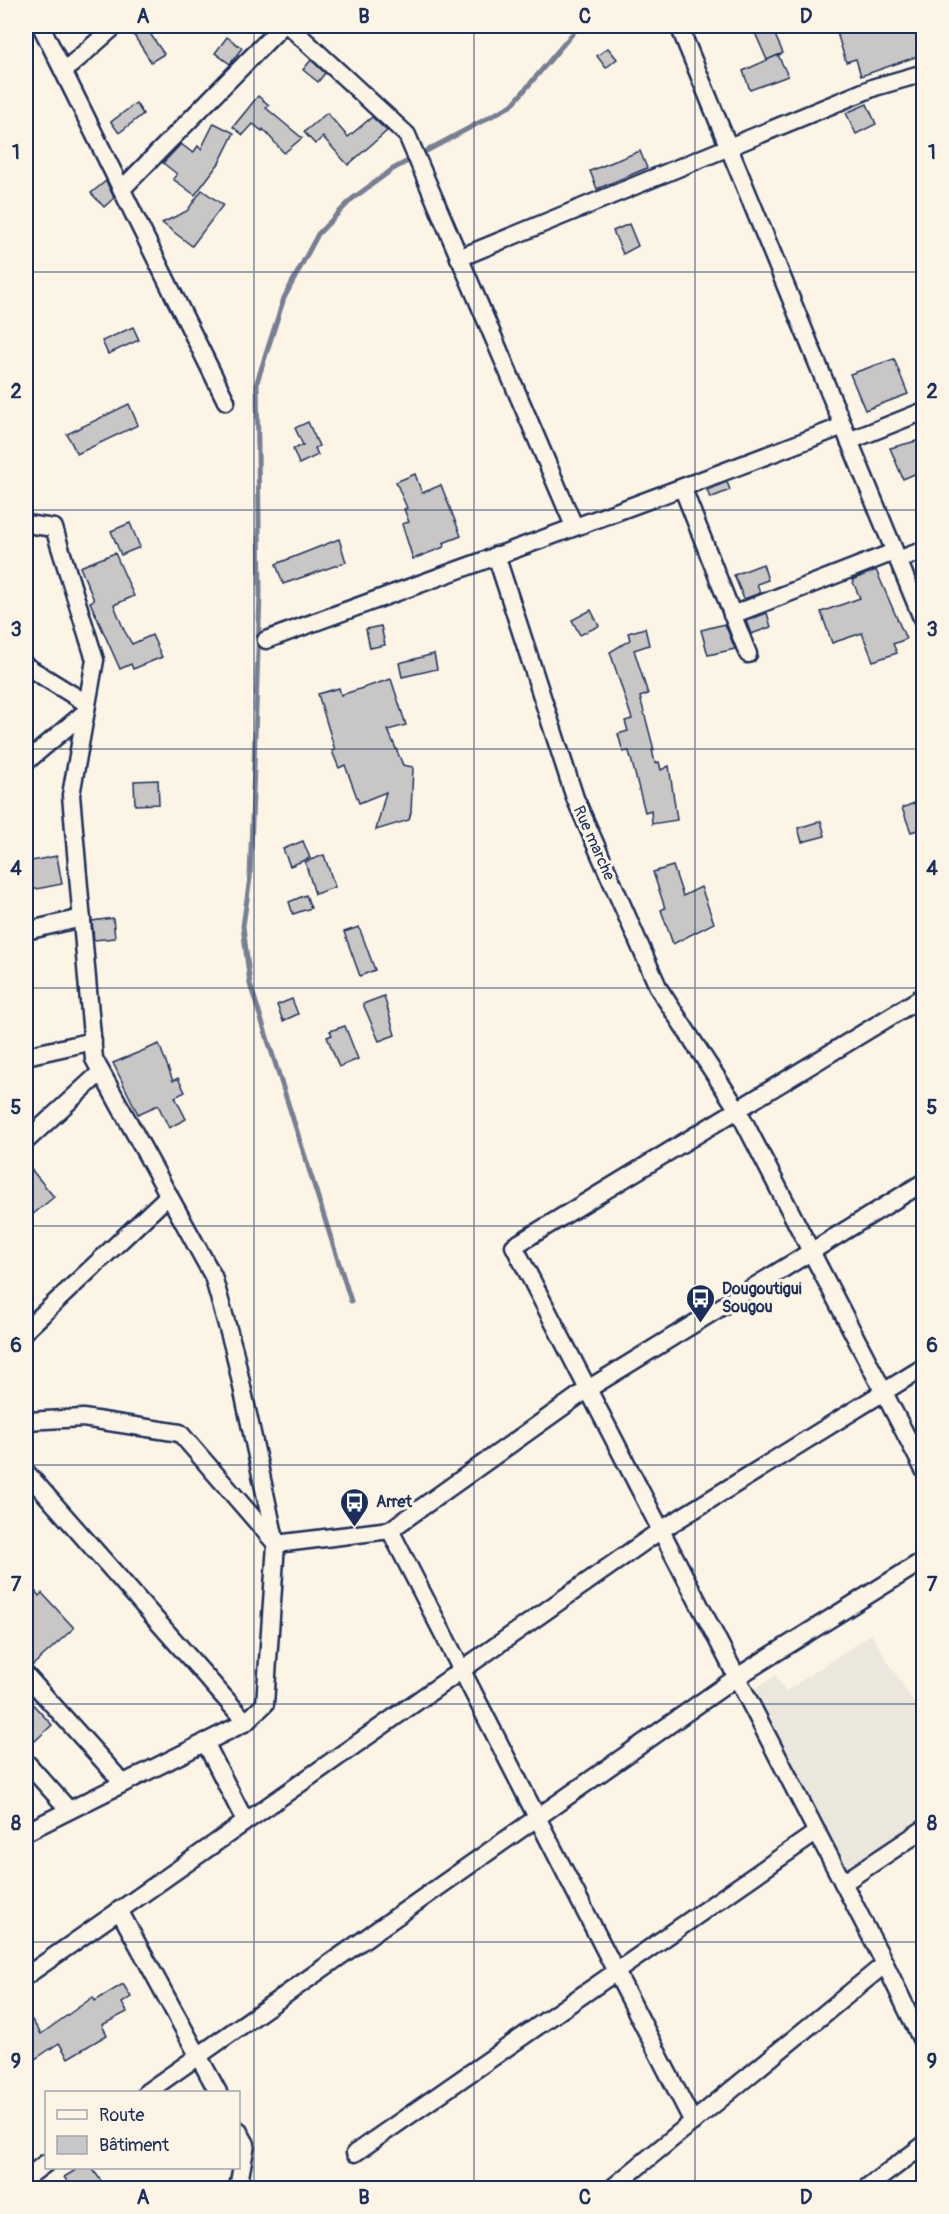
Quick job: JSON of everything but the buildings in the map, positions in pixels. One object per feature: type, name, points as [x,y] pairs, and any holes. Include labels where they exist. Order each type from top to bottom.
[{"type":"street","points":[[41,26],[226,400]]},
{"type":"street","points":[[64,71],[115,26]]},
{"type":"street","points":[[122,189],[282,26]]},
{"type":"street","points":[[289,26],[407,135],[573,526]]},
{"type":"street","points":[[679,26],[924,623]]},
{"type":"street","points":[[459,258],[875,87],[924,73]]},
{"type":"street","points":[[266,640],[573,526],[846,433],[924,411]]},
{"type":"street","points":[[683,489],[748,654]]},
{"type":"street","points":[[26,524],[54,528],[95,660],[71,795],[94,1059],[213,1276],[234,1350],[276,1544],[265,1704],[246,1722],[26,1832]]},
{"type":"street","points":[[732,615],[896,556],[924,549]]},
{"type":"street","name":"Rue marche","points":[[496,555],[574,798],[659,989],[738,1110],[924,1470]]},
{"type":"street","points":[[26,666],[85,708]]},
{"type":"street","points":[[26,762],[85,708]]},
{"type":"street","points":[[26,930],[82,918]]},
{"type":"street","points":[[924,996],[514,1246],[885,1964],[917,2011],[924,2045]]},
{"type":"street","points":[[26,1056],[93,1041]]},
{"type":"street","points":[[26,1141],[101,1072]]},
{"type":"street","points":[[276,1544],[390,1530],[588,1389],[924,1182]]},
{"type":"street","points":[[26,1330],[169,1195]]},
{"type":"street","points":[[26,1976],[661,1530],[924,1367]]},
{"type":"street","points":[[26,1421],[83,1418],[180,1432],[276,1544]]},
{"type":"street","points":[[26,1472],[246,1722]]},
{"type":"street","points":[[390,1530],[693,2122]]},
{"type":"street","points":[[148,2091],[737,1677],[924,1560]]},
{"type":"street","points":[[26,1675],[123,1783]]},
{"type":"street","points":[[205,1742],[245,1821]]},
{"type":"street","points":[[26,1762],[69,1810]]},
{"type":"street","points":[[843,1883],[924,1829]]},
{"type":"street","points":[[355,2153],[817,1832]]},
{"type":"street","points":[[119,1910],[217,2091]]},
{"type":"street","points":[[612,2188],[885,1964]]},
{"type":"street","points":[[238,2188],[246,2144],[240,2134]]},
{"type":"street","points":[[866,2188],[924,2145]]},
{"type":"street","points":[[26,2178],[45,2164]]},
{"type":"shaded area","points":[[871,1634],[923,1718],[923,1821],[847,1872],[753,1690],[776,1675],[785,1692]]},
{"type":"waterway","points":[[351,1301],[250,984],[243,926],[250,878],[260,594],[257,382],[284,298],[318,234],[352,199],[393,169],[512,105],[579,26]]},
{"type":"place","name":"Dougoutigui Sougou","points":[[701,1324]]},
{"type":"place","name":"Arret","points":[[355,1528]]}]
